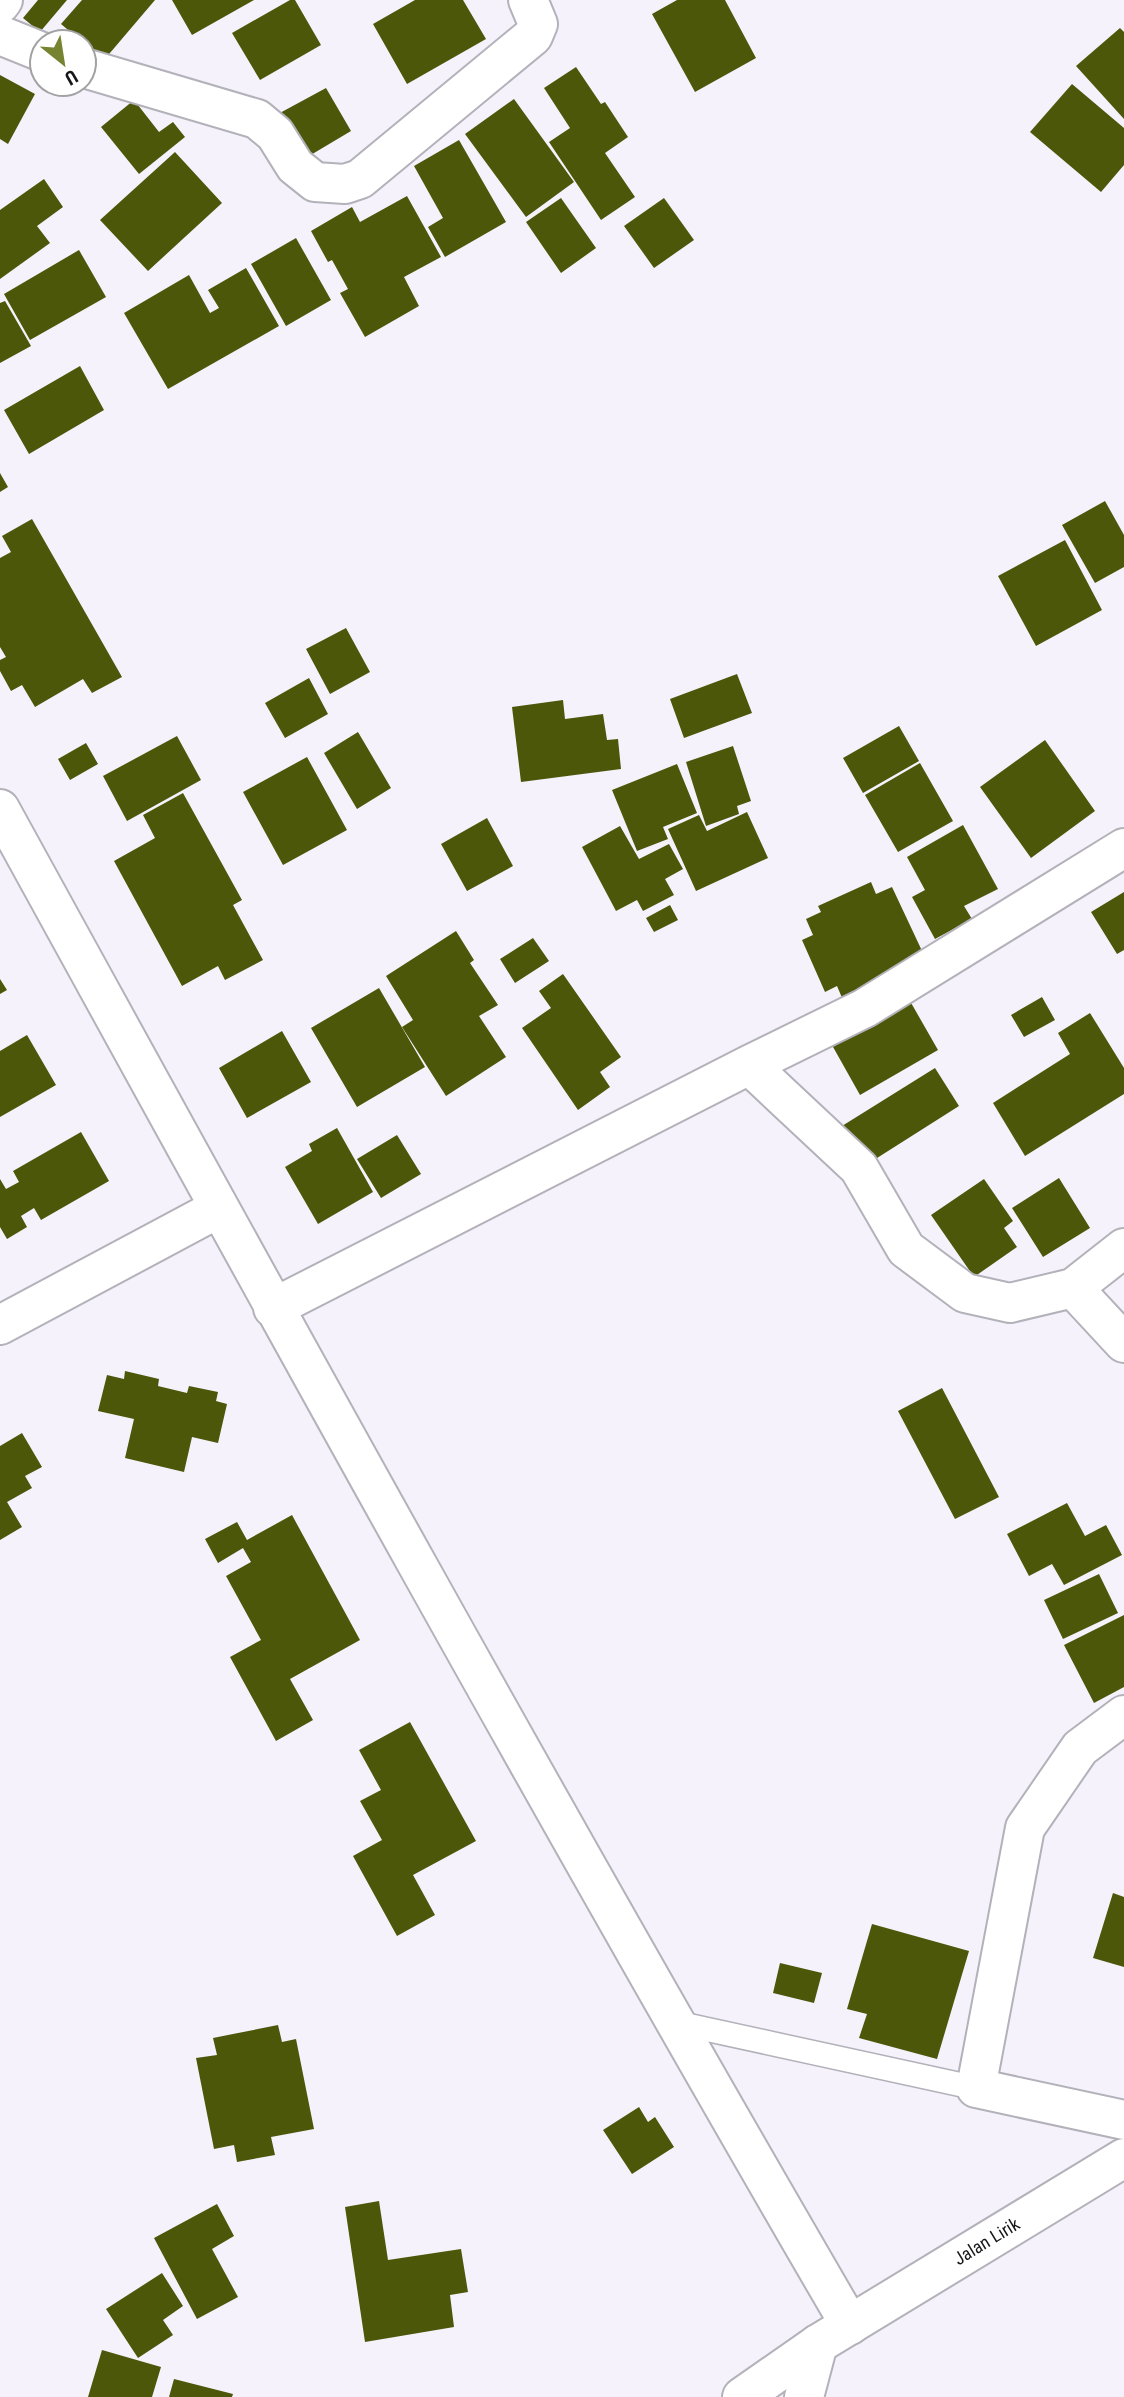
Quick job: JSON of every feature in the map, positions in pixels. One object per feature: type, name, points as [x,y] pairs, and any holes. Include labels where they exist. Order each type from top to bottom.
[{"type":"street","points":[[98,72],[257,119],[275,134],[295,166],[315,182],[345,184],[360,179],[533,36],[538,24],[528,0]]},
{"type":"street","points":[[0,34],[28,46]]},
{"type":"street","points":[[0,809],[273,1308],[673,2022],[850,2325]]},
{"type":"street","points":[[273,1308],[865,1008],[1124,848]]},
{"type":"street","points":[[748,1065],[859,1168],[906,1249],[965,1293],[1010,1303],[1073,1288],[1124,1248]]},
{"type":"street","points":[[0,1325],[219,1208]]},
{"type":"street","points":[[1073,1288],[1124,1343]]},
{"type":"street","points":[[1124,1715],[1080,1748],[1025,1828],[976,2088],[1124,2120]]},
{"type":"street","name":"Jalan Lirik","points":[[743,2397],[818,2344],[1124,2158]]},
{"type":"street","points":[[804,2397],[818,2344]]},
{"type":"lane","points":[[673,2022],[976,2088]]},
{"type":"building","points":[[38,0],[67,0],[43,28],[35,28],[23,18]]},
{"type":"building","points":[[82,0],[155,0],[104,60],[98,55],[98,28],[66,28],[61,24]]},
{"type":"building","points":[[172,0],[254,0],[192,35]]},
{"type":"building","points":[[290,0],[295,0],[321,45],[260,80],[232,33]]},
{"type":"building","points":[[415,0],[463,0],[486,39],[407,84],[373,24]]},
{"type":"building","points":[[677,0],[725,0],[756,58],[695,92],[652,14]]},
{"type":"building","points":[[1120,28],[1124,32],[1124,119],[1076,66]]},
{"type":"building","points":[[576,67],[601,104],[605,102],[628,137],[605,153],[635,197],[601,220],[549,142],[570,128],[544,88]]},
{"type":"building","points":[[0,75],[28,90],[28,98],[33,98],[8,144],[0,139]]},
{"type":"building","points":[[1072,84],[1124,128],[1124,165],[1101,192],[1030,132]]},
{"type":"building","points":[[326,88],[351,131],[304,159],[278,114]]},
{"type":"building","points":[[514,99],[574,182],[526,217],[465,134]]},
{"type":"building","points":[[134,100],[159,132],[173,122],[185,137],[139,174],[101,127]]},
{"type":"building","points":[[459,140],[506,222],[445,257],[428,227],[443,218],[414,166]]},
{"type":"building","points":[[175,152],[222,203],[148,271],[100,220]]},
{"type":"building","points":[[44,179],[63,207],[37,226],[50,243],[0,279],[0,210]]},
{"type":"building","points":[[407,196],[441,257],[404,277],[419,306],[365,337],[340,293],[348,289],[332,260],[328,262],[311,231],[352,207],[360,222]]},
{"type":"building","points":[[561,198],[596,248],[561,273],[526,222]]},
{"type":"building","points":[[664,198],[694,240],[654,268],[624,226]]},
{"type":"building","points":[[296,238],[331,300],[286,326],[251,264]]},
{"type":"building","points":[[79,250],[106,297],[30,340],[4,294]]},
{"type":"building","points":[[246,268],[279,326],[168,389],[124,313],[189,275],[210,313],[219,308],[208,290]]},
{"type":"building","points":[[5,301],[31,346],[0,363],[0,303]]},
{"type":"building","points":[[80,366],[104,410],[29,454],[4,410]]},
{"type":"building","points":[[0,473],[8,487],[0,492]]},
{"type":"building","points":[[1105,501],[1124,535],[1124,567],[1095,583],[1062,525]]},
{"type":"building","points":[[32,519],[122,677],[92,693],[83,679],[35,707],[22,685],[11,691],[0,671],[0,660],[6,657],[0,647],[0,558],[11,552],[2,536]]},
{"type":"building","points":[[1065,540],[1102,610],[1036,646],[998,576]]},
{"type":"building","points":[[346,628],[370,672],[330,694],[306,649]]},
{"type":"building","points":[[737,674],[752,713],[684,738],[670,699]]},
{"type":"building","points":[[309,678],[328,714],[285,738],[265,703]]},
{"type":"building","points":[[563,700],[565,719],[603,714],[607,740],[618,739],[621,769],[521,782],[512,707]]},
{"type":"building","points":[[899,726],[919,761],[863,793],[843,758]]},
{"type":"building","points":[[358,732],[391,788],[357,809],[324,753]]},
{"type":"building","points":[[177,736],[201,780],[127,821],[103,776]]},
{"type":"building","points":[[1045,740],[1095,811],[1031,858],[980,787]]},
{"type":"building","points":[[86,743],[98,764],[70,780],[58,759]]},
{"type":"building","points":[[733,746],[751,801],[737,806],[739,814],[706,826],[686,762]]},
{"type":"building","points":[[307,757],[347,830],[283,865],[243,792]]},
{"type":"building","points":[[920,763],[953,821],[898,852],[865,795]]},
{"type":"building","points":[[677,764],[697,813],[663,827],[668,839],[637,851],[612,790]]},
{"type":"building","points":[[183,793],[242,900],[233,905],[263,960],[225,980],[218,966],[182,986],[114,861],[155,838],[143,815]]},
{"type":"building","points":[[747,812],[768,858],[696,891],[668,829],[699,815],[707,831]]},
{"type":"building","points":[[487,818],[513,866],[467,891],[441,844]]},
{"type":"building","points":[[963,825],[998,889],[964,906],[972,919],[935,939],[912,897],[925,890],[907,857]]},
{"type":"building","points":[[620,826],[639,859],[669,844],[683,869],[665,879],[674,895],[643,911],[637,900],[616,911],[582,847]]},
{"type":"building","points":[[871,882],[876,894],[892,887],[923,953],[843,1000],[837,986],[825,992],[802,940],[813,935],[806,919],[821,912],[818,906]]},
{"type":"building","points":[[1124,892],[1124,950],[1117,954],[1091,912]]},
{"type":"building","points":[[670,905],[678,920],[654,932],[646,918]]},
{"type":"building","points":[[456,931],[474,960],[470,963],[498,1005],[479,1016],[506,1057],[446,1096],[402,1027],[413,1020],[386,976]]},
{"type":"building","points":[[533,938],[549,961],[515,983],[500,959]]},
{"type":"building","points":[[563,974],[621,1057],[600,1072],[610,1087],[578,1110],[522,1028],[551,1008],[539,991]]},
{"type":"building","points":[[0,979],[7,990],[0,994]]},
{"type":"building","points":[[379,988],[425,1067],[357,1107],[311,1028]]},
{"type":"building","points":[[906,994],[938,1050],[860,1095],[828,1038]]},
{"type":"building","points":[[1042,997],[1055,1020],[1024,1037],[1011,1015]]},
{"type":"building","points":[[1090,1013],[1124,1068],[1124,1094],[1025,1156],[993,1103],[1070,1054],[1058,1033]]},
{"type":"building","points":[[282,1031],[311,1082],[247,1118],[219,1068]]},
{"type":"building","points":[[27,1035],[56,1085],[0,1117],[0,1051]]},
{"type":"building","points":[[935,1068],[959,1106],[866,1165],[842,1126]]},
{"type":"building","points":[[337,1128],[373,1192],[318,1224],[285,1167],[312,1151],[309,1144]]},
{"type":"building","points":[[81,1132],[109,1181],[41,1220],[34,1208],[21,1216],[27,1227],[7,1239],[0,1227],[0,1179],[6,1189],[19,1182],[13,1171]]},
{"type":"building","points":[[397,1135],[421,1174],[381,1198],[357,1159]]},
{"type":"building","points":[[1059,1178],[1090,1228],[1043,1257],[1012,1208]]},
{"type":"building","points":[[984,1179],[1013,1221],[1004,1228],[1017,1247],[974,1277],[931,1215]]},
{"type":"building","points":[[125,1371],[159,1379],[158,1386],[187,1393],[189,1386],[218,1392],[216,1401],[227,1404],[218,1443],[192,1437],[184,1472],[125,1458],[134,1419],[98,1411],[107,1375],[124,1379]]},
{"type":"building","points":[[942,1388],[999,1497],[955,1519],[898,1411]]},
{"type":"building","points":[[22,1433],[42,1467],[25,1476],[32,1488],[7,1502],[22,1527],[0,1540],[0,1446]]},
{"type":"building","points":[[1067,1503],[1085,1536],[1106,1525],[1122,1555],[1064,1585],[1052,1564],[1029,1576],[1007,1534]]},
{"type":"building","points":[[292,1515],[360,1640],[290,1679],[313,1720],[276,1741],[230,1657],[261,1640],[226,1576],[251,1562],[243,1548],[218,1563],[205,1539],[237,1522],[247,1540]]},
{"type":"building","points":[[1099,1574],[1118,1613],[1063,1639],[1044,1600]]},
{"type":"building","points":[[1124,1615],[1124,1687],[1094,1703],[1064,1645]]},
{"type":"building","points":[[410,1722],[476,1841],[413,1875],[435,1915],[397,1936],[353,1856],[382,1840],[360,1801],[381,1790],[359,1750]]},
{"type":"building","points":[[1113,1893],[1124,1897],[1124,1967],[1093,1958]]},
{"type":"building","points":[[872,1924],[969,1951],[937,2059],[859,2038],[867,2014],[847,2009]]},
{"type":"building","points":[[780,1963],[822,1973],[814,2003],[773,1993]]},
{"type":"building","points":[[278,2025],[282,2042],[296,2039],[314,2129],[271,2137],[275,2155],[237,2162],[234,2145],[214,2149],[196,2058],[217,2055],[213,2038]]},
{"type":"building","points":[[639,2107],[648,2122],[655,2117],[674,2147],[632,2174],[603,2130]]},
{"type":"building","points":[[379,2201],[388,2260],[461,2249],[468,2292],[450,2295],[454,2327],[365,2342],[345,2207]]},
{"type":"building","points":[[217,2204],[234,2236],[212,2249],[238,2297],[197,2319],[154,2238]]},
{"type":"building","points":[[162,2273],[183,2306],[163,2320],[173,2335],[138,2358],[106,2309]]},
{"type":"building","points":[[102,2350],[161,2367],[152,2397],[88,2397]]},
{"type":"building","points":[[174,2379],[233,2394],[232,2397],[169,2397]]}]
